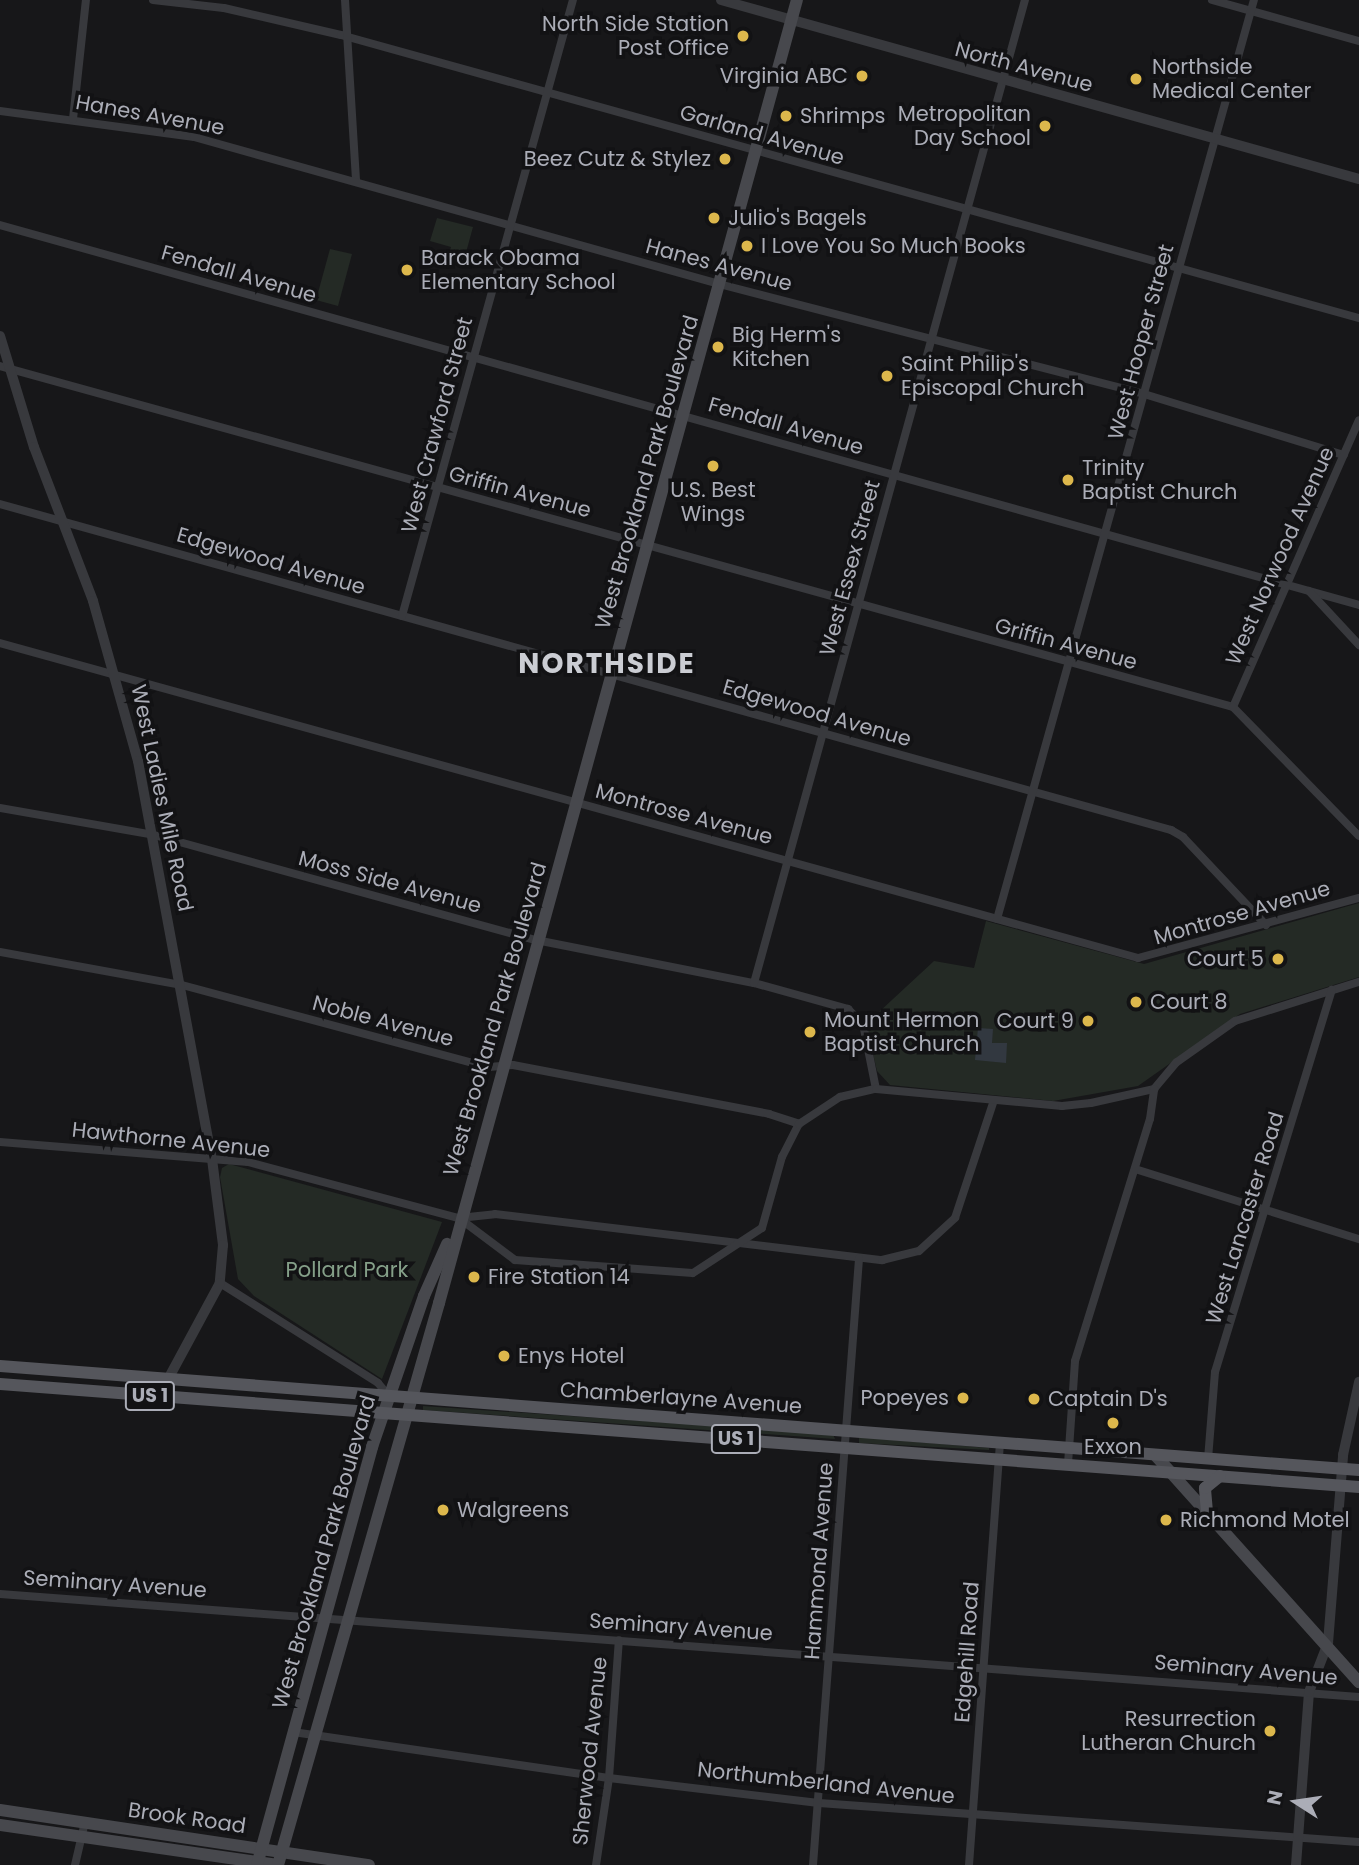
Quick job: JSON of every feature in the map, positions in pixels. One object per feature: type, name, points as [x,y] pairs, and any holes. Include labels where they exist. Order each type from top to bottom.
[{"type":"main road","name":"West Brookland Park Boulevard","points":[[277,1865],[349,1619],[797,0]]},
{"type":"main road","name":"West Brookland Park Boulevard","points":[[257,1864],[382,1412],[424,1296],[459,1219]]},
{"type":"main road","name":"Chamberlayne Avenue","points":[[0,1366],[1359,1470]]},
{"type":"main road","name":"Chamberlayne Avenue","points":[[0,1384],[1359,1487]]},
{"type":"main road","points":[[1156,1456],[1328,1643],[1359,1682]]},
{"type":"main road","points":[[1207,1512],[1205,1488],[1220,1476]]},
{"type":"main road","name":"Brook Road","points":[[0,1810],[369,1865]]},
{"type":"main road","name":"Brook Road","points":[[0,1825],[277,1865]]},
{"type":"street","points":[[73,119],[86,0]]},
{"type":"street","name":"Garland Avenue","points":[[153,0],[224,8],[348,37],[1359,318]]},
{"type":"street","points":[[345,0],[356,181]]},
{"type":"street","name":"West Crawford Street","points":[[402,616],[573,0]]},
{"type":"street","name":"North Avenue","points":[[721,0],[1003,82],[1359,179]]},
{"type":"street","name":"West Essex Street","points":[[754,983],[1025,0]]},
{"type":"street","points":[[1212,0],[1359,41]]},
{"type":"street","name":"West Hooper Street","points":[[997,919],[1254,0]]},
{"type":"street","name":"Hanes Avenue","points":[[0,111],[194,137],[719,284],[1144,394],[1344,455]]},
{"type":"street","name":"Fendall Avenue","points":[[0,225],[1359,605]]},
{"type":"street","name":"West Ladies Mile Road","points":[[0,336],[4,367],[64,522],[115,673],[154,835],[212,1159],[223,1245],[220,1283],[172,1379],[159,1396]]},
{"type":"street","name":"Griffin Avenue","points":[[4,367],[1233,707]]},
{"type":"street","name":"West Norwood Avenue","points":[[1233,707],[1359,420]]},
{"type":"street","name":"Edgewood Avenue","points":[[0,504],[1178,832],[1266,925]]},
{"type":"street","points":[[1307,589],[1359,645]]},
{"type":"street","name":"Montrose Avenue","points":[[0,643],[1144,958],[1359,898]]},
{"type":"street","points":[[1233,707],[1359,836]]},
{"type":"street","name":"Moss Side Avenue","points":[[0,808],[154,835],[536,940],[754,983],[854,1013],[863,1024],[876,1089]]},
{"type":"street","name":"Noble Avenue","points":[[0,952],[182,985],[489,1067],[501,1066],[769,1114],[799,1124]]},
{"type":"street","points":[[1068,1464],[1075,1361],[1150,1119],[1154,1089],[1177,1062],[1235,1021],[1359,982]]},
{"type":"street","name":"West Lancaster Road","points":[[1208,1459],[1215,1374],[1332,990]]},
{"type":"street","points":[[746,1241],[767,1218],[782,1157],[799,1124],[840,1097],[876,1089],[1062,1106],[1154,1089]]},
{"type":"street","name":"Hawthorne Avenue","points":[[459,1219],[495,1214],[746,1241],[859,1259],[901,1258],[919,1251],[946,1230],[961,1204],[994,1100]]},
{"type":"street","name":"Hawthorne Avenue","points":[[0,1142],[258,1164],[459,1219],[515,1260],[693,1273],[746,1241]]},
{"type":"street","points":[[1135,1169],[1359,1239]]},
{"type":"street","name":"Hammond Avenue","points":[[813,1865],[859,1259]]},
{"type":"street","points":[[220,1283],[378,1383],[388,1395]]},
{"type":"street","points":[[1296,1865],[1309,1692],[1328,1643],[1340,1485],[1359,1381]]},
{"type":"street","name":"Edgehill Road","points":[[969,1865],[1000,1441]]},
{"type":"street","name":"Seminary Avenue","points":[[0,1594],[982,1666],[1359,1697]]},
{"type":"street","name":"Sherwood Avenue","points":[[596,1865],[609,1778],[619,1640]]},
{"type":"street","name":"Northumberland Avenue","points":[[293,1732],[609,1778],[819,1802],[1359,1842]]},
{"type":"street","points":[[75,1865],[85,1822]]},
{"type":"green space","points":[[437,218],[473,227],[464,260],[448,256],[451,247],[430,241]]},
{"type":"green space","points":[[330,249],[352,254],[338,306],[316,300]]},
{"type":"green space","points":[[1359,903],[1359,977],[1240,1014],[1138,1086],[1053,1101],[890,1085],[877,1071],[866,1024],[934,961],[974,968],[986,921],[1144,964]]},
{"type":"green space","name":"Pollard Park","points":[[229,1164],[442,1222],[382,1379],[254,1296],[238,1279],[220,1177],[222,1168]]},
{"type":"green space","points":[[423,1406],[833,1434],[835,1439],[423,1410]]},
{"type":"green space","points":[[859,1437],[989,1448],[989,1450],[859,1443]]},
{"type":"shaded area","points":[[978,1028],[993,1029],[992,1043],[1007,1043],[1006,1063],[975,1060]]},
{"type":"place","name":"North Side Station Post Office","points":[[743,36]]},
{"type":"place","name":"Virginia ABC","points":[[862,76]]},
{"type":"place","name":"Northside Medical Center","points":[[1136,79]]},
{"type":"place","name":"Shrimps","points":[[786,116]]},
{"type":"place","name":"Metropolitan Day School","points":[[1045,126]]},
{"type":"place","name":"Beez Cutz & Stylez","points":[[725,159]]},
{"type":"place","name":"Julio's Bagels","points":[[714,218]]},
{"type":"place","name":"I Love You So Much Books","points":[[747,246]]},
{"type":"place","name":"Barack Obama Elementary School","points":[[407,270]]},
{"type":"place","name":"Big Herm's Kitchen","points":[[718,347]]},
{"type":"place","name":"Saint Philip's Episcopal Church","points":[[887,376]]},
{"type":"place","name":"U.S. Best Wings","points":[[713,466]]},
{"type":"place","name":"Trinity Baptist Church","points":[[1068,480]]},
{"type":"place","name":"Court 5","points":[[1278,959]]},
{"type":"place","name":"Court 8","points":[[1136,1002]]},
{"type":"place","name":"Court 9","points":[[1088,1021]]},
{"type":"place","name":"Mount Hermon Baptist Church","points":[[810,1032]]},
{"type":"place","name":"Fire Station 14","points":[[474,1277]]},
{"type":"place","name":"Enys Hotel","points":[[504,1356]]},
{"type":"place","name":"Popeyes","points":[[963,1398]]},
{"type":"place","name":"Captain D's","points":[[1034,1399]]},
{"type":"place","name":"Exxon","points":[[1113,1423]]},
{"type":"place","name":"Walgreens","points":[[443,1510]]},
{"type":"place","name":"Richmond Motel","points":[[1166,1520]]},
{"type":"place","name":"Resurrection Lutheran Church","points":[[1270,1731]]},
{"type":"district","name":"NORTHSIDE","points":[[607,664]]}]
